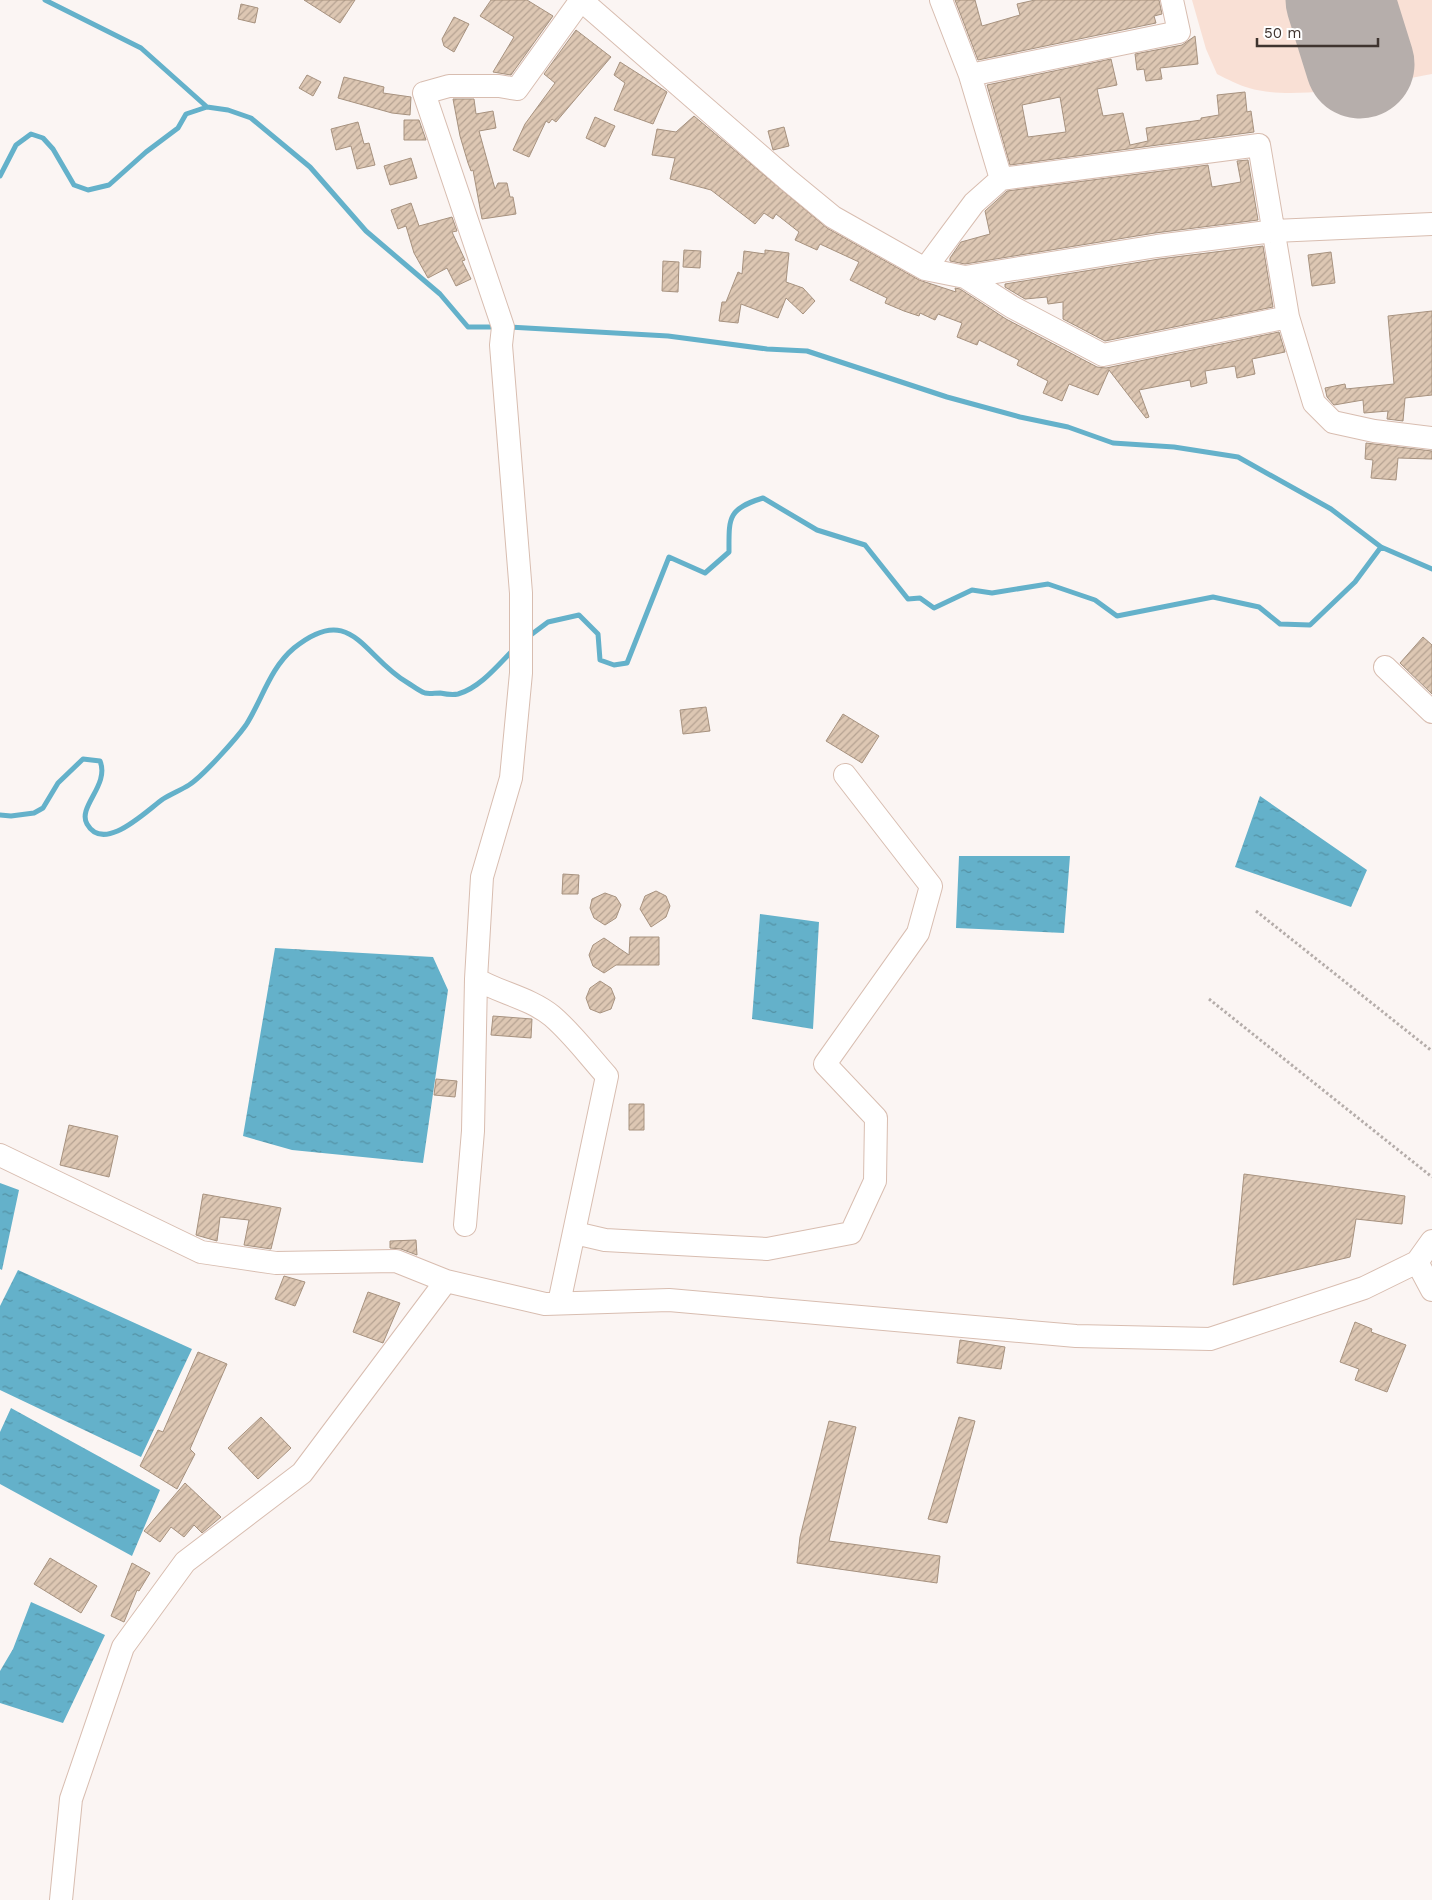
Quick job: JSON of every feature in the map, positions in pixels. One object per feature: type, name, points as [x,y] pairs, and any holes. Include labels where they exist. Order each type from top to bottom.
[{"type":"street","points":[[465,1225],[473,1131],[476,979],[482,877],[511,778],[521,673],[521,593],[501,345],[502,327],[457,187],[424,93],[449,86],[499,86],[517,89],[581,0],[833,217],[925,269],[965,277],[1012,306],[1103,355],[1288,317]]},
{"type":"street","points":[[941,0],[970,75],[1001,180]]},
{"type":"street","points":[[970,75],[1179,32],[1172,0]]},
{"type":"street","points":[[925,269],[978,198],[1001,180],[1259,145],[1288,317],[1314,402],[1333,422],[1374,431],[1432,438]]},
{"type":"street","points":[[965,277],[1157,246],[1274,231],[1432,224]]},
{"type":"street","points":[[1385,667],[1432,712]]},
{"type":"street","points":[[575,1233],[605,1240],[767,1250],[851,1233],[875,1181],[876,1118],[825,1064],[918,933],[931,886],[845,775]]},
{"type":"street","points":[[476,979],[494,989],[515,995],[551,1016],[607,1076],[559,1303]]},
{"type":"street","points":[[0,1155],[201,1252],[276,1263],[396,1261],[446,1281],[545,1304],[669,1300],[1076,1336],[1210,1340],[1364,1288],[1417,1262],[1432,1241]]},
{"type":"street","points":[[1417,1262],[1432,1290]]},
{"type":"street","points":[[61,1900],[72,1799],[123,1646],[185,1562],[302,1473],[446,1281]]},
{"type":"path","points":[[1256,911],[1432,1051]]},
{"type":"path","points":[[1209,999],[1432,1177]]},
{"type":"shaded area","points":[[1192,0],[1293,0],[1323,68],[1373,67],[1398,53],[1398,43],[1383,0],[1432,0],[1432,74],[1339,90],[1314,92],[1268,92],[1245,87],[1217,74],[1206,49]]},
{"type":"water","points":[[1260,796],[1367,870],[1351,907],[1235,867]]},
{"type":"water","points":[[959,856],[1070,856],[1064,933],[956,928]]},
{"type":"water","points":[[760,914],[819,922],[813,1029],[752,1019]]},
{"type":"water","points":[[275,948],[433,957],[448,990],[423,1163],[292,1150],[243,1136]]},
{"type":"water","points":[[0,1183],[19,1190],[2,1270],[0,1269]]},
{"type":"water","points":[[18,1270],[192,1349],[141,1457],[0,1390],[0,1306]]},
{"type":"water","points":[[11,1408],[160,1490],[132,1556],[0,1484],[0,1432]]},
{"type":"water","points":[[31,1602],[105,1635],[63,1723],[0,1703],[0,1671],[13,1649]]},
{"type":"building","points":[[304,0],[355,0],[340,23]]},
{"type":"building","points":[[491,0],[527,0],[553,16],[511,75],[493,72],[514,37],[480,16]]},
{"type":"building","points":[[955,0],[975,0],[982,26],[1020,15],[1017,4],[1035,0],[1159,0],[1162,14],[1154,16],[1156,23],[978,60]]},
{"type":"building","points":[[241,4],[258,8],[255,23],[238,19]]},
{"type":"building","points":[[454,17],[469,24],[454,52],[444,46],[442,39]]},
{"type":"building","points":[[576,30],[611,57],[556,122],[552,119],[549,123],[546,121],[529,157],[513,150],[525,124],[555,83],[544,74]]},
{"type":"building","points":[[1195,36],[1198,64],[1160,68],[1162,79],[1146,81],[1144,69],[1137,70],[1135,54],[1182,45]]},
{"type":"building","points":[[1111,59],[1117,85],[1097,89],[1103,116],[1123,113],[1130,145],[1148,141],[1146,128],[1201,120],[1201,118],[1219,115],[1217,95],[1245,92],[1247,112],[1251,111],[1254,132],[1010,165],[987,85]],"holes":[[[1060,97],[1066,132],[1028,137],[1022,105]]]},
{"type":"building","points":[[620,62],[667,92],[653,124],[614,110],[625,83],[614,75]]},
{"type":"building","points":[[307,75],[321,82],[313,96],[299,88]]},
{"type":"building","points":[[344,77],[384,87],[383,93],[411,97],[410,115],[392,113],[338,98]]},
{"type":"building","points":[[453,99],[474,99],[476,114],[493,111],[496,128],[479,131],[495,189],[498,183],[507,183],[510,197],[513,197],[516,214],[482,219],[473,170],[471,171],[460,136]]},
{"type":"building","points":[[694,116],[827,228],[919,280],[956,292],[955,288],[960,289],[1006,319],[1097,367],[1106,368],[1279,332],[1285,352],[1252,359],[1255,374],[1237,378],[1235,366],[1205,371],[1207,383],[1191,387],[1190,380],[1139,390],[1149,417],[1146,418],[1109,370],[1098,395],[1069,384],[1062,401],[1043,393],[1048,381],[1017,365],[1019,360],[979,340],[977,345],[957,337],[962,323],[938,314],[935,320],[920,313],[919,316],[885,303],[887,298],[850,280],[859,262],[820,244],[817,250],[795,240],[799,232],[776,214],[773,219],[764,213],[755,224],[711,190],[670,179],[675,158],[652,155],[657,129],[676,132]]},
{"type":"building","points":[[595,117],[615,126],[605,147],[586,138]]},
{"type":"building","points":[[404,120],[419,120],[426,140],[404,140]]},
{"type":"building","points":[[358,122],[364,144],[369,143],[375,165],[357,169],[351,146],[336,150],[331,129]]},
{"type":"building","points":[[784,127],[789,146],[773,150],[768,131]]},
{"type":"building","points":[[411,158],[417,178],[390,185],[384,166]]},
{"type":"building","points":[[1248,160],[1258,220],[1155,233],[965,264],[950,261],[950,258],[961,242],[990,234],[985,211],[1007,191],[1208,165],[1212,187],[1241,182],[1237,161]]},
{"type":"building","points":[[411,203],[419,226],[452,217],[457,231],[452,232],[465,260],[462,261],[471,279],[456,286],[447,268],[428,278],[414,253],[406,226],[398,229],[391,210]]},
{"type":"building","points":[[1263,246],[1273,307],[1105,341],[1063,319],[1063,302],[1048,304],[1047,297],[1025,299],[1005,287],[1005,284],[1159,259]]},
{"type":"building","points":[[684,250],[701,251],[700,268],[683,267]]},
{"type":"building","points":[[765,250],[789,253],[786,282],[803,288],[815,301],[803,314],[786,298],[778,318],[741,304],[738,323],[719,321],[722,302],[726,302],[738,272],[742,274],[744,251],[765,254]]},
{"type":"building","points":[[1331,252],[1335,283],[1312,286],[1308,255]]},
{"type":"building","points":[[663,261],[679,262],[678,292],[662,291]]},
{"type":"building","points":[[1432,311],[1432,395],[1405,398],[1403,421],[1387,419],[1388,411],[1364,413],[1363,400],[1334,405],[1327,397],[1325,388],[1345,384],[1346,389],[1394,384],[1388,316]]},
{"type":"building","points":[[1366,443],[1432,451],[1432,459],[1398,458],[1396,480],[1371,478],[1373,460],[1365,459]]},
{"type":"building","points":[[1423,637],[1432,645],[1432,694],[1400,663]]},
{"type":"building","points":[[706,707],[710,731],[683,734],[680,710]]},
{"type":"building","points":[[843,714],[879,736],[862,763],[826,741]]},
{"type":"building","points":[[563,874],[579,875],[578,894],[562,894]]},
{"type":"building","points":[[656,891],[666,896],[670,906],[666,917],[651,927],[640,909],[645,896]]},
{"type":"building","points":[[605,893],[616,897],[621,905],[616,918],[605,925],[594,918],[590,908],[592,899]]},
{"type":"building","points":[[630,937],[659,937],[659,965],[616,965],[604,973],[593,966],[589,955],[593,945],[604,938],[629,955]]},
{"type":"building","points":[[600,981],[611,988],[615,998],[611,1009],[600,1013],[590,1009],[586,998],[590,988]]},
{"type":"building","points":[[493,1016],[532,1019],[531,1038],[491,1035]]},
{"type":"building","points":[[436,1079],[457,1081],[455,1097],[434,1095]]},
{"type":"building","points":[[629,1104],[644,1104],[644,1130],[629,1130]]},
{"type":"building","points":[[69,1125],[118,1136],[109,1177],[60,1165]]},
{"type":"building","points":[[1244,1174],[1405,1196],[1402,1224],[1356,1219],[1350,1257],[1233,1285]]},
{"type":"building","points":[[203,1194],[281,1208],[271,1249],[244,1245],[249,1220],[220,1217],[217,1241],[196,1235]]},
{"type":"building","points":[[416,1240],[417,1255],[401,1249],[390,1248],[390,1241]]},
{"type":"building","points":[[284,1276],[305,1282],[295,1306],[275,1299]]},
{"type":"building","points":[[368,1292],[400,1303],[383,1343],[353,1332]]},
{"type":"building","points":[[1355,1322],[1372,1329],[1371,1332],[1406,1345],[1387,1392],[1355,1380],[1359,1369],[1340,1362]]},
{"type":"building","points":[[960,1340],[1005,1347],[1001,1369],[957,1363]]},
{"type":"building","points":[[198,1352],[227,1364],[190,1449],[195,1454],[177,1489],[140,1466],[158,1430],[163,1432]]},
{"type":"building","points":[[261,1417],[291,1448],[258,1479],[228,1448]]},
{"type":"building","points":[[959,1417],[975,1421],[947,1523],[928,1519]]},
{"type":"building","points":[[829,1421],[856,1427],[829,1541],[940,1556],[937,1583],[797,1563],[800,1537]]},
{"type":"building","points":[[185,1483],[221,1517],[202,1533],[194,1525],[184,1537],[171,1527],[160,1542],[144,1531]]},
{"type":"building","points":[[50,1558],[97,1586],[81,1613],[34,1584]]},
{"type":"building","points":[[132,1563],[150,1573],[139,1591],[137,1590],[124,1622],[111,1616]]},
{"type":"waterway","points":[[45,0],[141,48],[207,107]]},
{"type":"waterway","points":[[0,176],[16,145],[31,134],[43,138],[53,149],[74,185],[88,190],[109,185],[146,152],[178,128],[186,114],[207,107],[228,110],[251,118],[310,167],[366,231],[440,294],[468,327],[498,327]]},
{"type":"waterway","points":[[509,327],[668,336],[767,349],[807,351],[947,397],[1020,417],[1068,427],[1113,443],[1174,447],[1238,457],[1331,509],[1381,547],[1432,569]]},
{"type":"waterway","points":[[528,637],[548,622],[579,615],[598,634],[600,660],[614,665],[627,663],[669,557],[705,573],[729,552],[729,531],[732,516],[742,506],[763,498],[817,530],[865,545],[908,599],[920,598],[934,608],[972,590],[992,593],[1048,584],[1095,600],[1117,616],[1213,597],[1259,607],[1280,624],[1310,625],[1355,582],[1381,547]]},
{"type":"waterway","points":[[0,815],[11,816],[34,813],[43,808],[58,783],[83,759],[100,761],[102,770],[98,787],[86,810],[87,824],[94,832],[104,834],[125,827],[163,799],[189,785],[211,766],[246,725],[272,675],[286,656],[294,648],[314,635],[330,630],[344,632],[356,638],[393,672],[425,693],[456,694],[466,691],[489,675],[514,649]]},
{"type":"runway","points":[[1340,0],[1360,64]]}]
